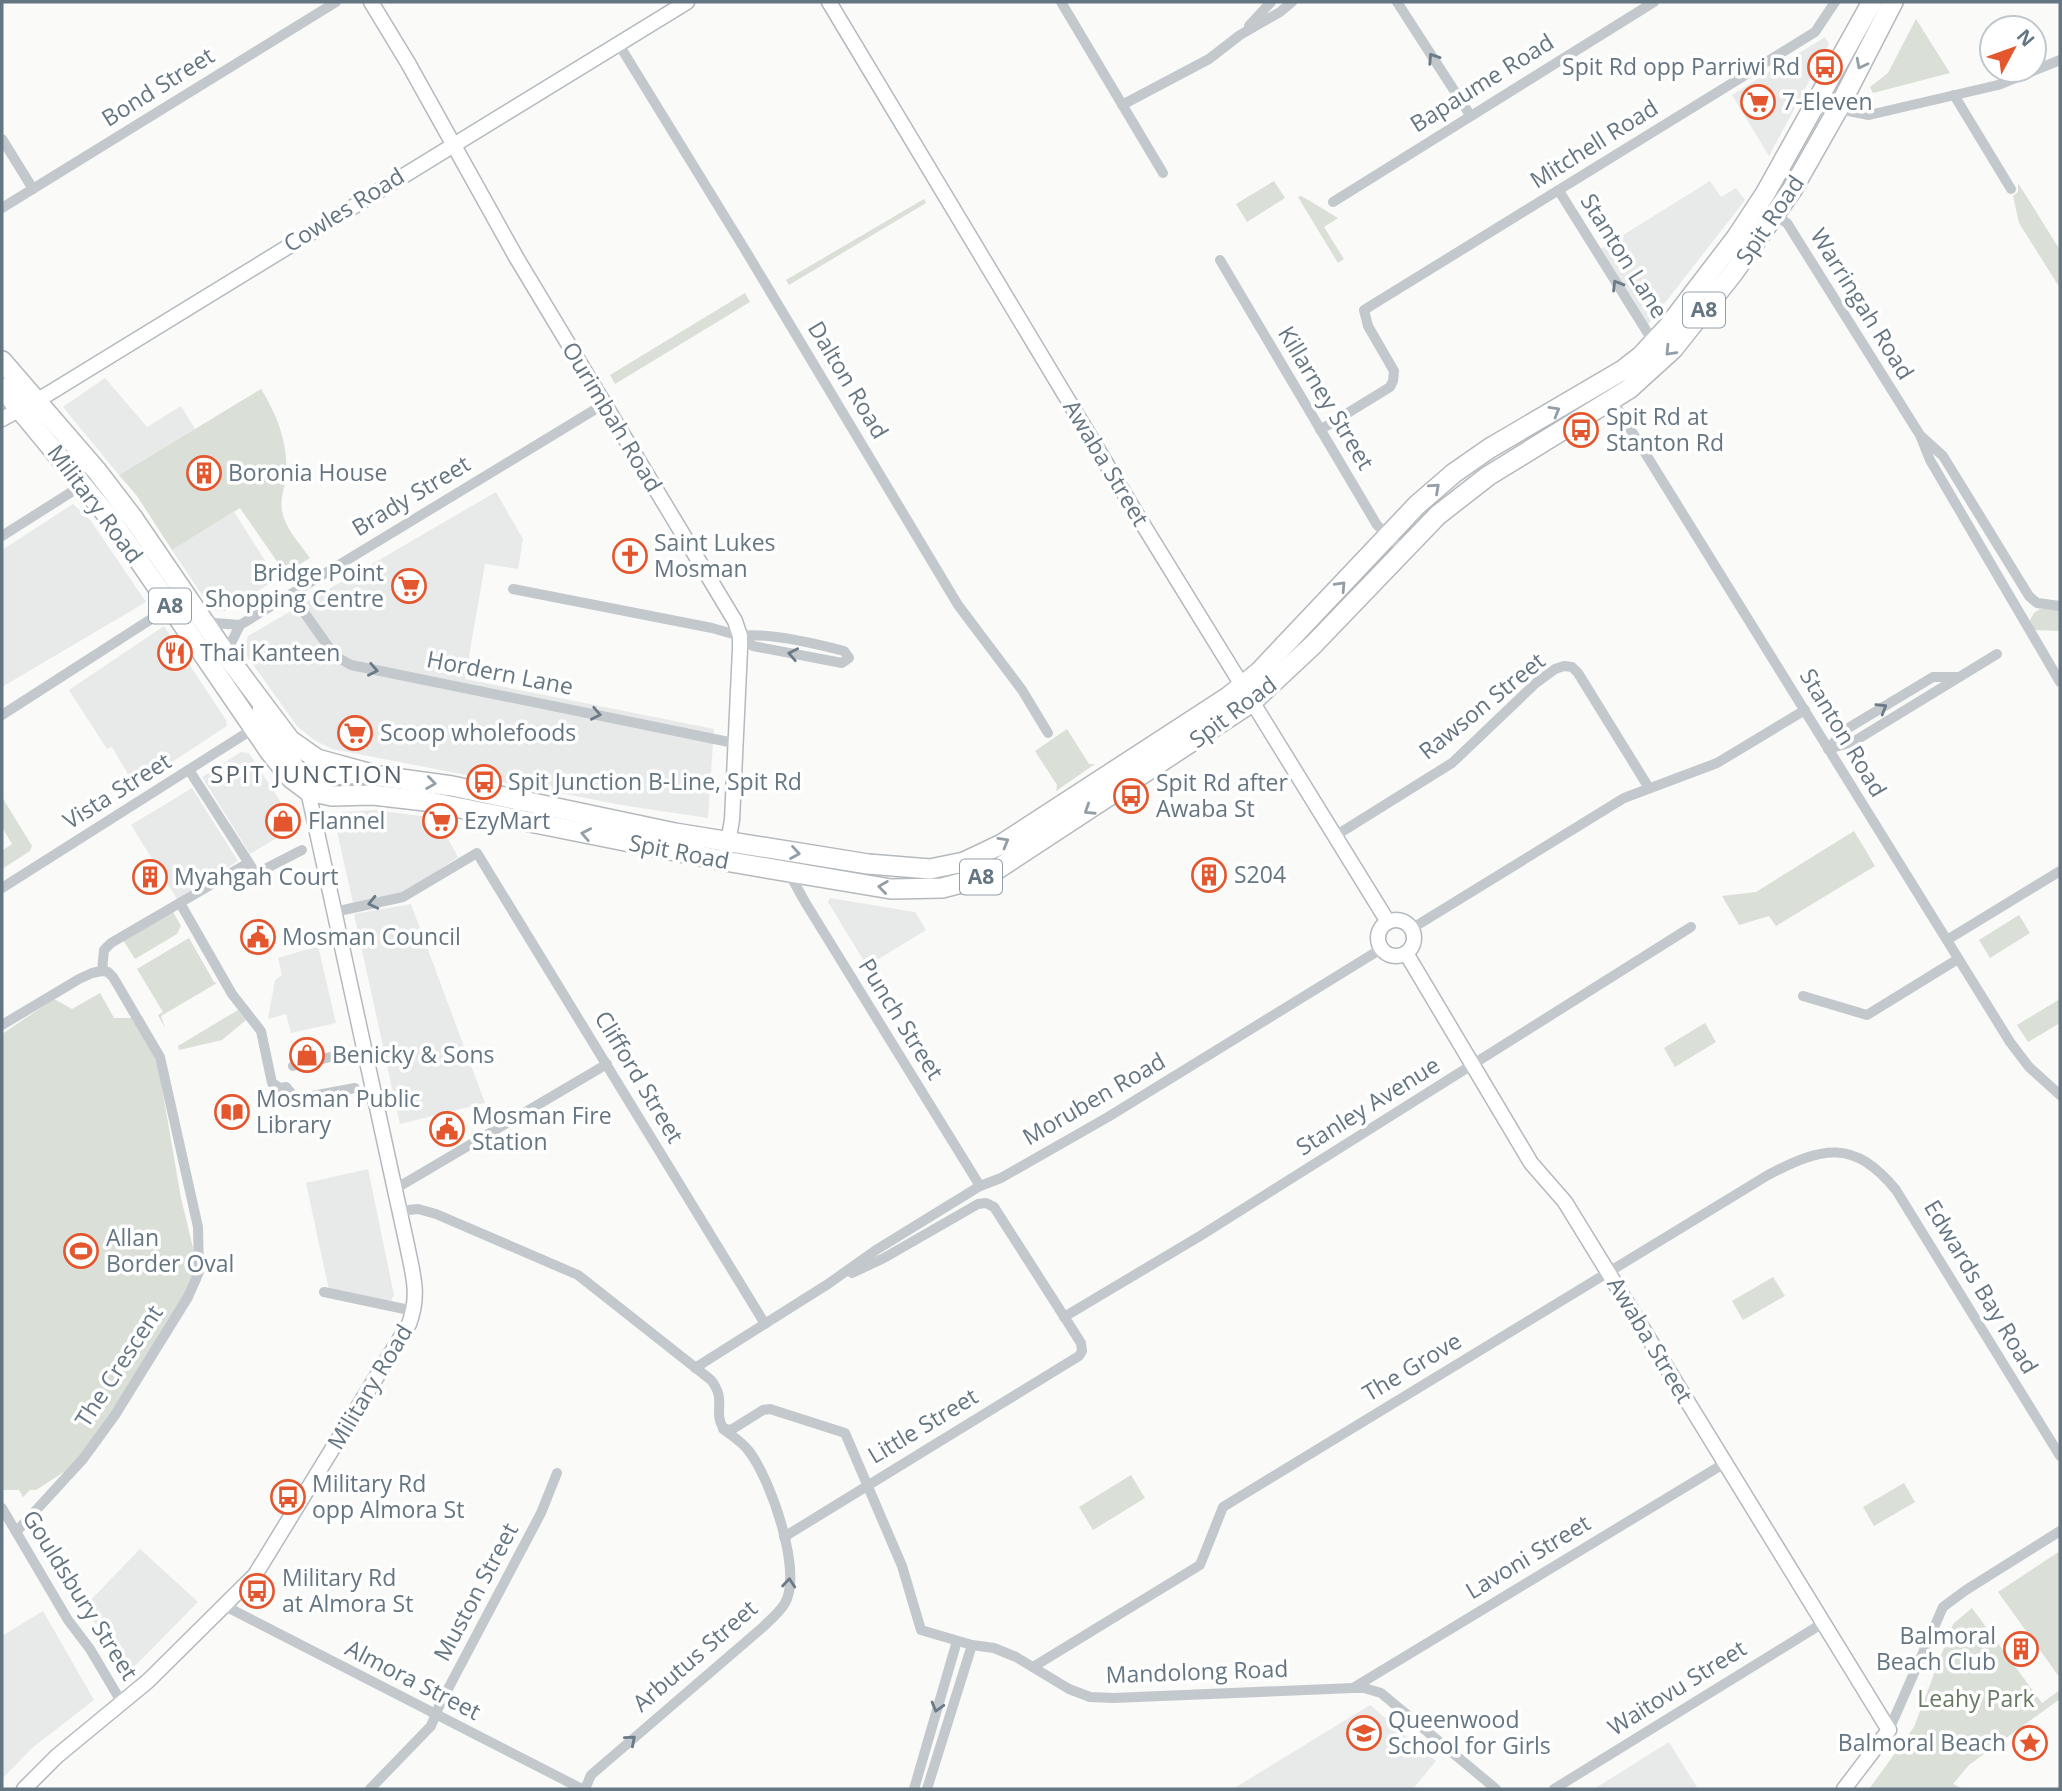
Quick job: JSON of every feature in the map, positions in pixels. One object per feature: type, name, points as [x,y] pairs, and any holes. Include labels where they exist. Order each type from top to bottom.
[{"type":"highway","name":"Spit Road","points":[[317,759],[379,776],[452,786],[726,852],[789,873],[920,890],[942,888],[973,880],[996,870],[1313,645],[1438,516],[1488,476],[1612,400],[1645,376],[1673,349],[1734,272],[1871,8],[1893,2]]},
{"type":"highway","name":"Spit Road","points":[[308,791],[326,795],[373,795],[425,801],[726,852],[914,869],[930,869],[964,862],[1002,844],[1247,694],[1288,642],[1387,536],[1439,485],[1470,461],[1632,364],[1654,343],[1766,211],[1792,190],[1838,109],[1871,8]]},
{"type":"highway","name":"Military Road","points":[[2,361],[28,404],[112,521],[178,602],[201,618],[290,740],[317,759]]},
{"type":"highway","name":"Military Road","points":[[2,387],[28,404],[133,518],[178,602],[253,729],[286,772],[308,791]]},
{"type":"street","name":"Bond Street","points":[[2,208],[336,2]]},
{"type":"street","name":"Ourimbah Road","points":[[371,2],[408,63],[496,223],[735,621],[740,636],[732,815],[726,852]]},
{"type":"street","name":"Cowles Road","points":[[2,419],[687,2]]},
{"type":"street","name":"Awaba Street","points":[[829,2],[1134,510],[1388,922]]},
{"type":"street","points":[[1061,2],[1163,173]]},
{"type":"street","points":[[1240,35],[1271,2]]},
{"type":"street","points":[[1122,104],[1209,59],[1240,35],[1292,2]]},
{"type":"street","points":[[1397,2],[1470,115]]},
{"type":"street","name":"Bapaume Road","points":[[1333,202],[1654,2]]},
{"type":"street","name":"Mitchell Road","points":[[1320,430],[1390,387],[1393,381],[1394,371],[1368,326],[1364,310],[1815,32],[1835,2]]},
{"type":"street","name":"Dalton Road","points":[[618,43],[751,258],[958,605],[1022,690],[1048,733]]},
{"type":"street","points":[[1838,109],[1869,115],[1998,85],[2060,60]]},
{"type":"street","points":[[1954,95],[2011,189]]},
{"type":"street","points":[[2,139],[33,189]]},
{"type":"street","name":"Stanton Lane","points":[[1559,191],[1654,343]]},
{"type":"street","name":"Warringah Road","points":[[1766,211],[1787,223],[1920,435],[1930,460],[2060,682]]},
{"type":"street","name":"Killarney Street","points":[[1220,260],[1377,525],[1404,551]]},
{"type":"street","name":"Stanton Road","points":[[1601,384],[2019,1054],[2042,1080],[2060,1095]]},
{"type":"street","name":"Brady Street","points":[[240,625],[604,404]]},
{"type":"street","name":"Warringah Road","points":[[1920,435],[1943,456],[2029,596],[2037,603],[2060,606]]},
{"type":"street","points":[[2,536],[84,484]]},
{"type":"street","points":[[513,589],[712,628],[740,636],[753,646],[842,663],[849,658],[844,652],[831,648],[753,634],[740,636]]},
{"type":"street","name":"Hordern Lane","points":[[291,594],[335,656],[351,665],[734,743]]},
{"type":"street","points":[[2,715],[178,602]]},
{"type":"street","points":[[201,618],[215,623],[240,625],[231,643],[230,660]]},
{"type":"street","points":[[1828,749],[1845,730],[1933,677],[1958,677],[1997,654]]},
{"type":"street","name":"Rawson Street","points":[[1335,836],[1452,763],[1536,684],[1555,669],[1564,666],[1572,667],[1578,673],[1649,788]]},
{"type":"street","name":"Military Road","points":[[23,1789],[57,1756],[122,1703],[255,1575],[409,1324],[414,1311],[416,1290],[308,791],[301,773],[270,730],[255,695]]},
{"type":"street","points":[[1411,929],[1624,798],[1717,763],[1805,710]]},
{"type":"street","name":"Vista Street","points":[[2,888],[253,729]]},
{"type":"street","points":[[189,770],[255,874]]},
{"type":"street","points":[[308,791],[320,780],[379,776]]},
{"type":"street","points":[[255,874],[302,850]]},
{"type":"street","name":"Clifford Street","points":[[334,912],[403,897],[477,852],[765,1324]]},
{"type":"street","points":[[2,1025],[79,979],[102,971],[104,950],[111,943],[243,866],[255,874]]},
{"type":"street","name":"Punch Street","points":[[789,873],[980,1186]]},
{"type":"street","points":[[1947,940],[2058,877]]},
{"type":"street","points":[[180,903],[228,986],[261,1031],[272,1083],[279,1088],[286,1087],[296,1099],[355,1088]]},
{"type":"street","points":[[1398,920],[1411,929],[1414,940],[1406,953],[1391,956],[1381,949],[1378,935],[1388,922],[1398,920]]},
{"type":"street","name":"Stanley Avenue","points":[[1064,1317],[1200,1236],[1691,927]]},
{"type":"street","name":"Moruben Road","points":[[695,1368],[980,1186],[1001,1178],[1108,1117],[1381,949]]},
{"type":"street","name":"Awaba Street","points":[[1406,953],[1531,1163],[1565,1202],[1889,1730]]},
{"type":"street","points":[[1803,996],[1867,1015],[1958,959]]},
{"type":"street","name":"The Crescent","points":[[16,1532],[83,1459],[107,1426],[188,1297],[199,1272],[198,1227],[160,1057],[113,977],[102,971]]},
{"type":"street","points":[[293,1066],[347,1053]]},
{"type":"street","points":[[395,1189],[607,1064]]},
{"type":"street","name":"The Grove","points":[[1033,1667],[1200,1565],[1223,1507],[1791,1163],[1823,1154],[1851,1154]]},
{"type":"street","name":"Edwards Bay Road","points":[[1851,1154],[1872,1164],[1905,1201],[2060,1456]]},
{"type":"street","name":"Moruben Road","points":[[828,1284],[884,1258],[978,1204],[986,1203],[994,1207],[1064,1317]]},
{"type":"street","points":[[399,1211],[418,1209],[436,1214],[578,1275],[706,1375],[717,1388],[721,1400],[720,1424],[723,1429]]},
{"type":"street","points":[[324,1292],[414,1311]]},
{"type":"street","name":"Little Street","points":[[784,1537],[1079,1356],[1082,1351],[1081,1343],[1064,1317]]},
{"type":"street","name":"Mandolong Road","points":[[723,1429],[731,1430],[763,1410],[770,1409],[839,1430],[849,1439],[902,1566],[921,1630],[972,1645],[994,1648],[1069,1689],[1090,1697],[1364,1688],[1381,1693],[1496,1789]]},
{"type":"street","name":"Arbutus Street","points":[[583,1789],[591,1775],[763,1627],[785,1602],[791,1578],[778,1512],[763,1475],[748,1449],[723,1429]]},
{"type":"street","name":"Lavoni Street","points":[[1353,1688],[1725,1463]]},
{"type":"street","name":"Muston Street","points":[[370,1789],[427,1731],[541,1513],[557,1473]]},
{"type":"street","name":"Gouldsbury Street","points":[[2,1508],[68,1620],[90,1649],[122,1703]]},
{"type":"street","points":[[1844,1789],[1889,1730],[1943,1607],[2060,1531]]},
{"type":"street","name":"Almora Street","points":[[225,1606],[583,1789]]},
{"type":"street","name":"Waitovu Street","points":[[1554,1789],[1823,1623]]},
{"type":"street","points":[[914,1789],[957,1641]]},
{"type":"street","points":[[927,1789],[972,1645]]},
{"type":"shaded area","name":"7-Eleven","points":[[1825,37],[1829,44],[1769,156],[1732,95]]},
{"type":"shaded area","points":[[1710,181],[1721,197],[1736,188],[1745,200],[1647,326],[1599,250]]},
{"type":"shaded area","points":[[105,378],[147,427],[181,406],[195,429],[119,475],[63,407]]},
{"type":"shaded area","points":[[496,492],[523,539],[518,569],[485,564],[465,679],[714,729],[708,818],[627,806],[332,749],[314,740],[297,726],[244,652],[248,636]]},
{"type":"shaded area","points":[[73,504],[91,521],[146,602],[2,687],[2,550]]},
{"type":"shaded area","points":[[234,512],[277,579],[225,611],[212,610],[172,550]]},
{"type":"shaded area","points":[[164,626],[226,720],[227,726],[135,786],[112,747],[107,749],[69,690]]},
{"type":"shaded area","points":[[241,752],[249,753],[293,821],[287,832],[250,854],[202,777]]},
{"type":"shaded area","points":[[192,788],[238,861],[177,899],[131,825]]},
{"type":"shaded area","points":[[375,810],[429,817],[440,824],[458,857],[406,892],[353,903],[334,818],[342,812]]},
{"type":"shaded area","points":[[830,898],[915,912],[926,930],[867,966],[828,902]]},
{"type":"shaded area","points":[[411,904],[485,1103],[400,1124],[354,914]]},
{"type":"shaded area","points":[[318,946],[336,1023],[291,1033],[286,1014],[268,1019],[275,980],[282,975],[278,958]]},
{"type":"shaded area","points":[[368,1169],[394,1295],[391,1301],[329,1290],[306,1183]]},
{"type":"shaded area","points":[[140,1549],[198,1602],[130,1671],[122,1670],[85,1606]]},
{"type":"shaded area","points":[[43,1611],[94,1700],[32,1748],[2,1779],[2,1636]]},
{"type":"shaded area","name":"Queenwood School for Girls","points":[[1370,1705],[1436,1761],[1413,1789],[1233,1789]]},
{"type":"shaded area","name":"Queenwood School for Girls","points":[[1669,1742],[1698,1789],[1594,1789]]},
{"type":"green space","points":[[1916,19],[1950,73],[1873,93],[1870,87],[1888,73]]},
{"type":"green space","points":[[1274,181],[1285,198],[1247,222],[1236,204]]},
{"type":"green space","points":[[2018,183],[2060,250],[2060,288],[2019,223],[2013,196],[2018,192]]},
{"type":"green space","points":[[1301,196],[1338,218],[1324,227],[1344,259],[1338,263],[1298,197]]},
{"type":"green space","points":[[924,199],[926,203],[789,285],[786,280]]},
{"type":"green space","points":[[745,293],[750,302],[615,384],[610,375]]},
{"type":"green space","points":[[261,389],[277,421],[286,454],[282,511],[293,536],[310,558],[285,573],[240,508],[172,550],[137,496],[119,475]]},
{"type":"green space","points":[[2040,609],[2060,609],[2060,631],[2033,630],[2029,622]]},
{"type":"green space","points":[[1067,729],[1089,764],[1095,764],[1056,791],[1057,785],[1035,751]]},
{"type":"green space","points":[[2,797],[32,846],[30,851],[2,869],[2,851],[12,844],[2,827]]},
{"type":"green space","points":[[1854,831],[1875,866],[1776,926],[1769,916],[1739,925],[1722,896],[1756,892]]},
{"type":"green space","points":[[172,910],[181,926],[177,934],[135,959],[123,940]]},
{"type":"green space","points":[[2019,915],[2030,933],[1990,958],[1979,940]]},
{"type":"green space","points":[[189,938],[217,983],[161,1016],[165,1028],[158,1015],[163,1012],[137,969]]},
{"type":"green space","points":[[100,993],[114,1018],[134,1018],[154,1054],[181,1198],[201,1281],[84,1459],[36,1490],[30,1490],[23,1497],[19,1490],[2,1490],[2,1034],[54,999],[72,1009]]},
{"type":"green space","points":[[2060,999],[2060,1023],[2028,1042],[2017,1025]]},
{"type":"green space","points":[[238,1010],[246,1020],[222,1040],[179,1050],[178,1046]]},
{"type":"green space","points":[[1705,1023],[1716,1042],[1675,1067],[1664,1048]]},
{"type":"green space","points":[[1773,1277],[1785,1296],[1743,1320],[1732,1301]]},
{"type":"green space","points":[[1131,1475],[1145,1498],[1093,1530],[1079,1507]]},
{"type":"green space","points":[[1904,1483],[1915,1502],[1874,1526],[1863,1507]]},
{"type":"green space","name":"Leahy Park","points":[[2060,1551],[2060,1678],[1998,1592]]},
{"type":"green space","name":"Leahy Park","points":[[1972,1608],[2042,1703],[2060,1690],[2060,1699],[1969,1765],[1953,1784],[1963,1789],[1869,1789],[1914,1727],[1953,1624]]},
{"type":"place","name":"Spit Rd opp Parriwi Rd","points":[[1825,67]]},
{"type":"place","name":"7-Eleven","points":[[1758,102]]},
{"type":"place","name":"Spit Rd at Stanton Rd","points":[[1581,430]]},
{"type":"place","name":"Boronia House","points":[[204,473]]},
{"type":"place","name":"Saint Lukes Mosman","points":[[630,556]]},
{"type":"place","name":"Bridge Point Shopping Centre","points":[[409,586]]},
{"type":"place","name":"Thai Kanteen","points":[[175,653]]},
{"type":"place","name":"Scoop wholefoods","points":[[355,733]]},
{"type":"place","name":"Spit Junction B-Line, Spit Rd","points":[[484,782]]},
{"type":"place","name":"Spit Rd after Awaba St","points":[[1131,796]]},
{"type":"place","name":"Flannel","points":[[283,821]]},
{"type":"place","name":"EzyMart","points":[[440,821]]},
{"type":"place","name":"S204","points":[[1209,875]]},
{"type":"place","name":"Myahgah Court","points":[[150,877]]},
{"type":"place","name":"Mosman Council","points":[[258,937]]},
{"type":"place","name":"Benicky & Sons","points":[[307,1055]]},
{"type":"place","name":"Mosman Public Library","points":[[232,1112]]},
{"type":"place","name":"Mosman Fire Station","points":[[447,1129]]},
{"type":"place","name":"Allan Border Oval","points":[[81,1251]]},
{"type":"place","name":"Military Rd opp Almora St","points":[[288,1497]]},
{"type":"place","name":"Military Rd at Almora St","points":[[257,1591]]},
{"type":"place","name":"Balmoral Beach Club","points":[[2021,1649]]},
{"type":"place","name":"Queenwood School for Girls","points":[[1364,1733]]},
{"type":"place","name":"Balmoral Beach","points":[[2030,1743]]},
{"type":"district","name":"SPIT JUNCTION","points":[[307,775]]}]
